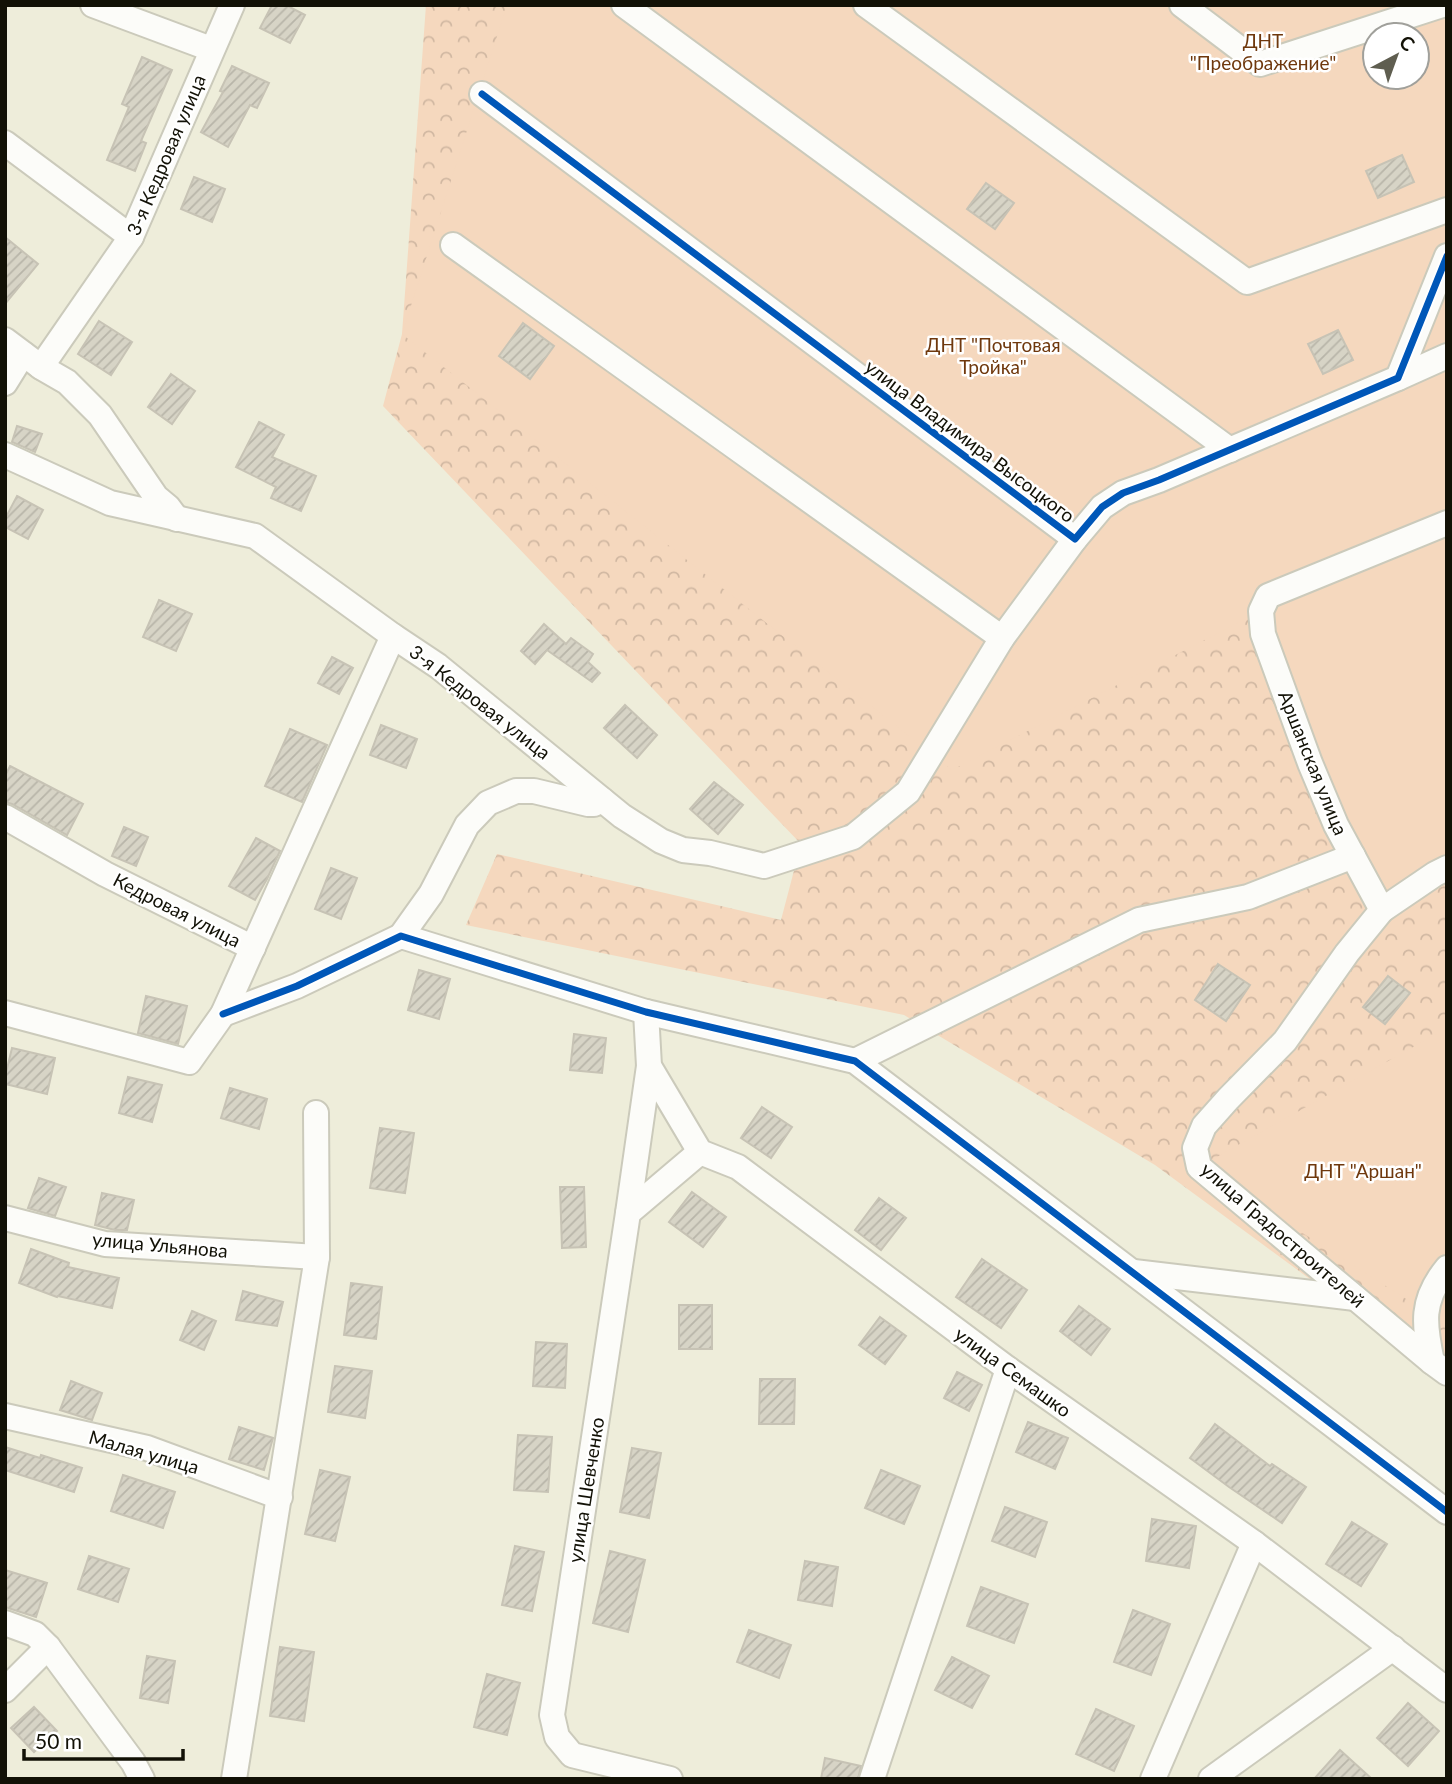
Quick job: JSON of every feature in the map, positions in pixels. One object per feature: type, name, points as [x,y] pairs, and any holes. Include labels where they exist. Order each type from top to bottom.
[{"type":"street","points":[[93,5],[211,49]]},
{"type":"street","name":"3-я Кедровая улица","points":[[5,383],[23,354],[131,237],[232,5]]},
{"type":"street","points":[[624,5],[1230,450]]},
{"type":"street","points":[[866,5],[1247,282],[1447,210]]},
{"type":"street","points":[[1182,5],[1260,64],[1442,5]]},
{"type":"street","name":"улица Владимира Высоцкого","points":[[482,94],[1075,539]]},
{"type":"street","points":[[5,143],[131,237]]},
{"type":"street","points":[[453,245],[1002,638]]},
{"type":"street","points":[[1398,378],[1447,256]]},
{"type":"street","points":[[23,354],[67,382],[100,415],[156,497],[177,519]]},
{"type":"street","name":"улица Владимира Высоцкого","points":[[710,853],[764,866],[853,837],[908,792],[1002,638],[1102,507],[1124,493],[1447,356]]},
{"type":"street","points":[[5,455],[110,503],[177,519]]},
{"type":"street","name":"3-я Кедровая улица","points":[[177,519],[255,536],[438,666],[622,816],[661,841],[682,850],[710,853]]},
{"type":"street","name":"Аршанская улица","points":[[1382,910],[1336,825],[1310,763],[1263,634],[1261,611],[1268,596],[1447,523]]},
{"type":"street","points":[[253,948],[393,636]]},
{"type":"street","points":[[223,1014],[297,986],[401,936],[431,894],[467,825],[488,803],[516,791],[534,791],[588,804],[602,800]]},
{"type":"street","name":"Кедровая улица","points":[[5,817],[105,874],[253,948],[223,1014],[189,1062],[5,1013]]},
{"type":"street","points":[[855,1061],[1139,920],[1248,897],[1353,856]]},
{"type":"street","name":"улица Градостроителей","points":[[1439,1368],[1199,1167],[1195,1147],[1203,1126],[1285,1041],[1346,953],[1382,910],[1447,868]]},
{"type":"street","points":[[401,936],[646,1013],[855,1061],[1447,1512]]},
{"type":"street","points":[[628,1213],[700,1152],[649,1066],[646,1013]]},
{"type":"street","name":"улица Шевченко","points":[[649,1066],[552,1715],[557,1737],[572,1755],[670,1779]]},
{"type":"street","points":[[234,1779],[317,1257],[316,1114]]},
{"type":"street","name":"улица Семашко","points":[[700,1152],[738,1167],[1008,1369],[1254,1543],[1447,1690]]},
{"type":"street","name":"улица Ульянова","points":[[5,1218],[105,1244],[317,1257]]},
{"type":"street","points":[[1439,1368],[1425,1326],[1429,1297],[1447,1268]]},
{"type":"street","points":[[1131,1271],[1355,1298]]},
{"type":"street","points":[[872,1779],[1008,1369]]},
{"type":"street","name":"Малая улица","points":[[5,1416],[147,1448],[280,1497]]},
{"type":"street","points":[[1153,1779],[1254,1543]]},
{"type":"street","points":[[5,1623],[35,1634],[48,1647],[133,1762],[142,1779]]},
{"type":"street","points":[[5,1690],[48,1647]]},
{"type":"street","points":[[1211,1779],[1393,1648]]},
{"type":"green space","name":"ДНТ \"Преображение\"","points":[[426,5],[1447,5],[1447,1380],[1155,1165],[904,1015],[466,925],[497,854],[781,920],[801,844],[383,406],[402,334]]},
{"type":"green space","name":"ДНТ \"Почтовая Тройка\"","points":[[507,5],[1447,5],[1447,882],[1382,910],[1261,611],[952,770],[402,334]]},
{"type":"green space","name":"ДНТ \"Аршан\"","points":[[1447,1028],[1447,1325],[1199,1167]]},
{"type":"building","points":[[272,5],[286,5],[305,15],[290,43],[260,28]]},
{"type":"building","points":[[142,57],[172,70],[141,141],[146,143],[135,171],[107,160],[129,107],[122,104]]},
{"type":"building","points":[[232,66],[269,83],[257,108],[250,105],[228,147],[201,132],[223,92],[220,91]]},
{"type":"building","points":[[1402,155],[1414,182],[1378,198],[1366,171]]},
{"type":"building","points":[[194,177],[225,189],[212,222],[181,209]]},
{"type":"building","points":[[986,183],[1014,203],[995,229],[967,209]]},
{"type":"building","points":[[5,237],[38,264],[5,304]]},
{"type":"building","points":[[99,321],[132,342],[111,375],[78,354]]},
{"type":"building","points":[[523,323],[554,346],[530,379],[499,356]]},
{"type":"building","points":[[1338,330],[1353,360],[1323,374],[1308,344]]},
{"type":"building","points":[[171,374],[195,391],[172,424],[148,407]]},
{"type":"building","points":[[259,422],[284,435],[272,457],[316,476],[301,511],[271,498],[276,487],[236,467]]},
{"type":"building","points":[[17,426],[42,434],[35,452],[12,442]]},
{"type":"building","points":[[17,496],[43,510],[28,539],[5,527],[5,519]]},
{"type":"building","points":[[159,600],[192,614],[176,651],[143,637]]},
{"type":"building","points":[[544,624],[566,644],[571,638],[593,654],[588,662],[600,673],[592,682],[547,650],[535,664],[521,651]]},
{"type":"building","points":[[332,657],[353,668],[339,694],[318,683]]},
{"type":"building","points":[[625,705],[657,735],[637,758],[604,728]]},
{"type":"building","points":[[381,725],[417,739],[406,768],[370,755]]},
{"type":"building","points":[[290,729],[327,745],[302,802],[265,786]]},
{"type":"building","points":[[10,766],[83,804],[67,835],[5,802],[5,776]]},
{"type":"building","points":[[714,782],[743,805],[718,834],[690,809]]},
{"type":"building","points":[[124,827],[148,837],[136,866],[112,856]]},
{"type":"building","points":[[256,838],[280,851],[255,900],[229,886]]},
{"type":"building","points":[[331,868],[357,878],[341,919],[315,909]]},
{"type":"building","points":[[1218,964],[1250,985],[1226,1021],[1195,1000]]},
{"type":"building","points":[[419,970],[450,979],[439,1019],[408,1010]]},
{"type":"building","points":[[1388,976],[1410,993],[1385,1024],[1363,1007]]},
{"type":"building","points":[[146,996],[187,1006],[178,1044],[138,1033]]},
{"type":"building","points":[[574,1034],[606,1038],[602,1073],[570,1070]]},
{"type":"building","points":[[12,1048],[55,1058],[47,1094],[5,1084]]},
{"type":"building","points":[[128,1077],[162,1085],[152,1122],[119,1113]]},
{"type":"building","points":[[230,1088],[267,1099],[259,1129],[221,1118]]},
{"type":"building","points":[[762,1107],[792,1127],[771,1158],[741,1138]]},
{"type":"building","points":[[380,1128],[414,1133],[405,1193],[370,1188]]},
{"type":"building","points":[[39,1178],[66,1187],[55,1216],[28,1208]]},
{"type":"building","points":[[560,1187],[584,1187],[586,1247],[562,1248]]},
{"type":"building","points":[[692,1192],[726,1217],[703,1247],[669,1222]]},
{"type":"building","points":[[102,1193],[134,1200],[127,1230],[95,1225]]},
{"type":"building","points":[[879,1198],[906,1218],[881,1250],[855,1230]]},
{"type":"building","points":[[31,1249],[69,1263],[68,1267],[119,1278],[112,1308],[57,1297],[19,1283]]},
{"type":"building","points":[[982,1259],[1027,1290],[1001,1328],[956,1297]]},
{"type":"building","points":[[351,1283],[382,1287],[376,1339],[344,1335]]},
{"type":"building","points":[[243,1291],[283,1302],[277,1326],[236,1320]]},
{"type":"building","points":[[679,1305],[712,1305],[712,1349],[679,1349]]},
{"type":"building","points":[[1079,1306],[1110,1329],[1091,1355],[1060,1331]]},
{"type":"building","points":[[192,1311],[216,1321],[204,1350],[180,1340]]},
{"type":"building","points":[[880,1317],[906,1336],[885,1364],[859,1345]]},
{"type":"building","points":[[536,1342],[567,1344],[565,1388],[533,1386]]},
{"type":"building","points":[[335,1366],[372,1371],[365,1418],[328,1412]]},
{"type":"building","points":[[957,1372],[982,1385],[969,1411],[944,1398]]},
{"type":"building","points":[[760,1379],[795,1379],[794,1424],[759,1424]]},
{"type":"building","points":[[71,1381],[102,1393],[92,1420],[60,1410]]},
{"type":"building","points":[[1028,1422],[1068,1438],[1055,1469],[1016,1452]]},
{"type":"building","points":[[1215,1424],[1270,1466],[1272,1464],[1306,1487],[1282,1523],[1190,1458]]},
{"type":"building","points":[[239,1427],[273,1438],[264,1470],[229,1459]]},
{"type":"building","points":[[518,1435],[552,1437],[548,1492],[514,1490]]},
{"type":"building","points":[[5,1447],[82,1468],[74,1492],[5,1470]]},
{"type":"building","points":[[632,1448],[661,1453],[649,1518],[620,1512]]},
{"type":"building","points":[[320,1470],[350,1477],[335,1541],[305,1534]]},
{"type":"building","points":[[881,1470],[920,1486],[904,1524],[865,1508]]},
{"type":"building","points":[[123,1475],[175,1492],[163,1528],[111,1511]]},
{"type":"building","points":[[1005,1507],[1047,1522],[1035,1557],[992,1541]]},
{"type":"building","points":[[1152,1519],[1196,1526],[1189,1568],[1146,1561]]},
{"type":"building","points":[[1352,1522],[1387,1544],[1361,1586],[1326,1564]]},
{"type":"building","points":[[515,1546],[544,1552],[532,1611],[502,1605]]},
{"type":"building","points":[[610,1551],[645,1560],[628,1632],[593,1623]]},
{"type":"building","points":[[89,1556],[129,1569],[118,1602],[78,1589]]},
{"type":"building","points":[[805,1561],[838,1567],[832,1606],[798,1600]]},
{"type":"building","points":[[5,1570],[47,1583],[36,1617],[5,1607]]},
{"type":"building","points":[[981,1587],[1028,1604],[1014,1643],[967,1626]]},
{"type":"building","points":[[1133,1610],[1170,1624],[1151,1675],[1114,1662]]},
{"type":"building","points":[[749,1630],[791,1645],[779,1678],[737,1662]]},
{"type":"building","points":[[280,1647],[314,1652],[304,1721],[270,1716]]},
{"type":"building","points":[[147,1656],[175,1661],[168,1703],[140,1698]]},
{"type":"building","points":[[952,1657],[989,1676],[972,1708],[935,1690]]},
{"type":"building","points":[[487,1674],[520,1683],[507,1735],[474,1727]]},
{"type":"building","points":[[1408,1703],[1439,1731],[1408,1766],[1377,1738]]},
{"type":"building","points":[[34,1707],[57,1731],[34,1752],[11,1728]]},
{"type":"building","points":[[1096,1709],[1134,1726],[1114,1771],[1076,1754]]},
{"type":"building","points":[[1340,1750],[1372,1779],[1314,1779]]},
{"type":"building","points":[[825,1758],[861,1766],[858,1779],[821,1779]]},
{"type":"cycle path","points":[[482,94],[1075,539],[1102,507],[1123,493],[1398,378],[1447,256]]},
{"type":"cycle path","points":[[223,1014],[297,986],[401,936],[646,1012],[855,1061],[1447,1512]]}]
